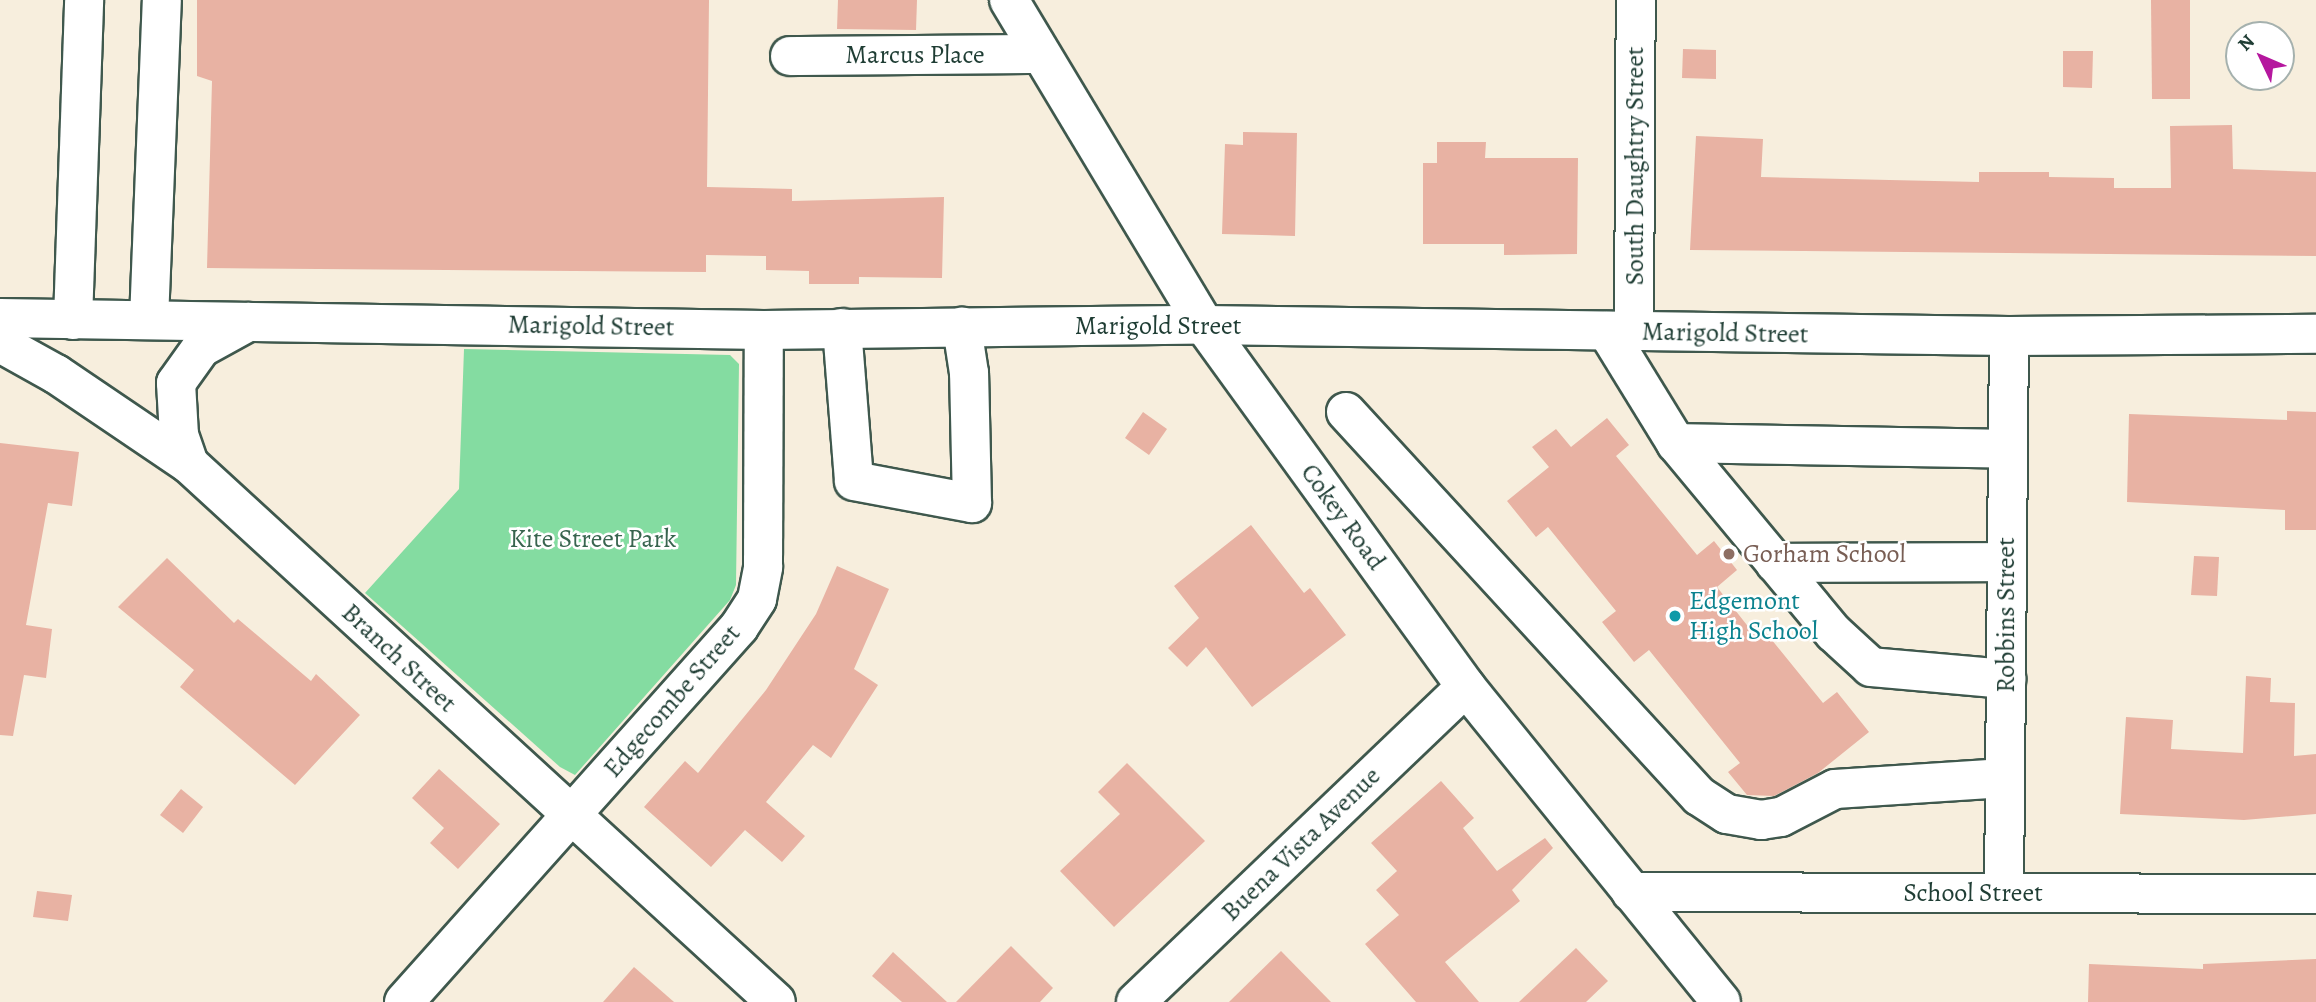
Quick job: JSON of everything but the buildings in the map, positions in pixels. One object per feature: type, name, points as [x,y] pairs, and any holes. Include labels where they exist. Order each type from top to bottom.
[{"type":"street","points":[[73,320],[84,0]]},
{"type":"street","points":[[149,320],[162,0]]},
{"type":"street","name":"Cokey Road","points":[[1009,0],[1204,325],[1466,687],[1721,1002]]},
{"type":"street","name":"South Daughtry Street","points":[[1620,331],[1636,0]]},
{"type":"street","name":"Marcus Place","points":[[790,56],[1039,54]]},
{"type":"street","name":"Marigold Street","points":[[0,318],[764,330],[1204,325],[2009,336],[2316,334]]},
{"type":"street","points":[[188,464],[179,435],[176,383],[201,348],[251,320]]},
{"type":"street","points":[[842,328],[854,481],[972,503],[969,373],[962,327]]},
{"type":"street","name":"Edgecombe Street","points":[[404,1002],[739,627],[757,599],[762,567],[764,330]]},
{"type":"street","points":[[1620,331],[1676,443],[1834,633],[1871,667],[2006,679]]},
{"type":"street","name":"Robbins Street","points":[[2004,893],[2009,336]]},
{"type":"street","name":"Branch Street","points":[[0,344],[56,374],[188,464],[569,816],[776,1002]]},
{"type":"street","points":[[1346,412],[1699,796],[1727,814],[1761,820],[1780,817],[1835,789],[2005,778]]},
{"type":"street","points":[[1676,443],[2008,449]]},
{"type":"street","points":[[1784,575],[2007,562]]},
{"type":"street","name":"Buena Vista Avenue","points":[[1136,1002],[1466,687]]},
{"type":"street","name":"School Street","points":[[1630,892],[2316,894]]},
{"type":"green space","name":"Kite Street Park","points":[[464,349],[730,355],[739,364],[736,585],[730,600],[575,775],[560,767],[365,593],[459,489]]},
{"type":"place","name":"Gorham School","points":[[1729,554]]},
{"type":"place","name":"Edgemont High School","points":[[1675,616]]}]
